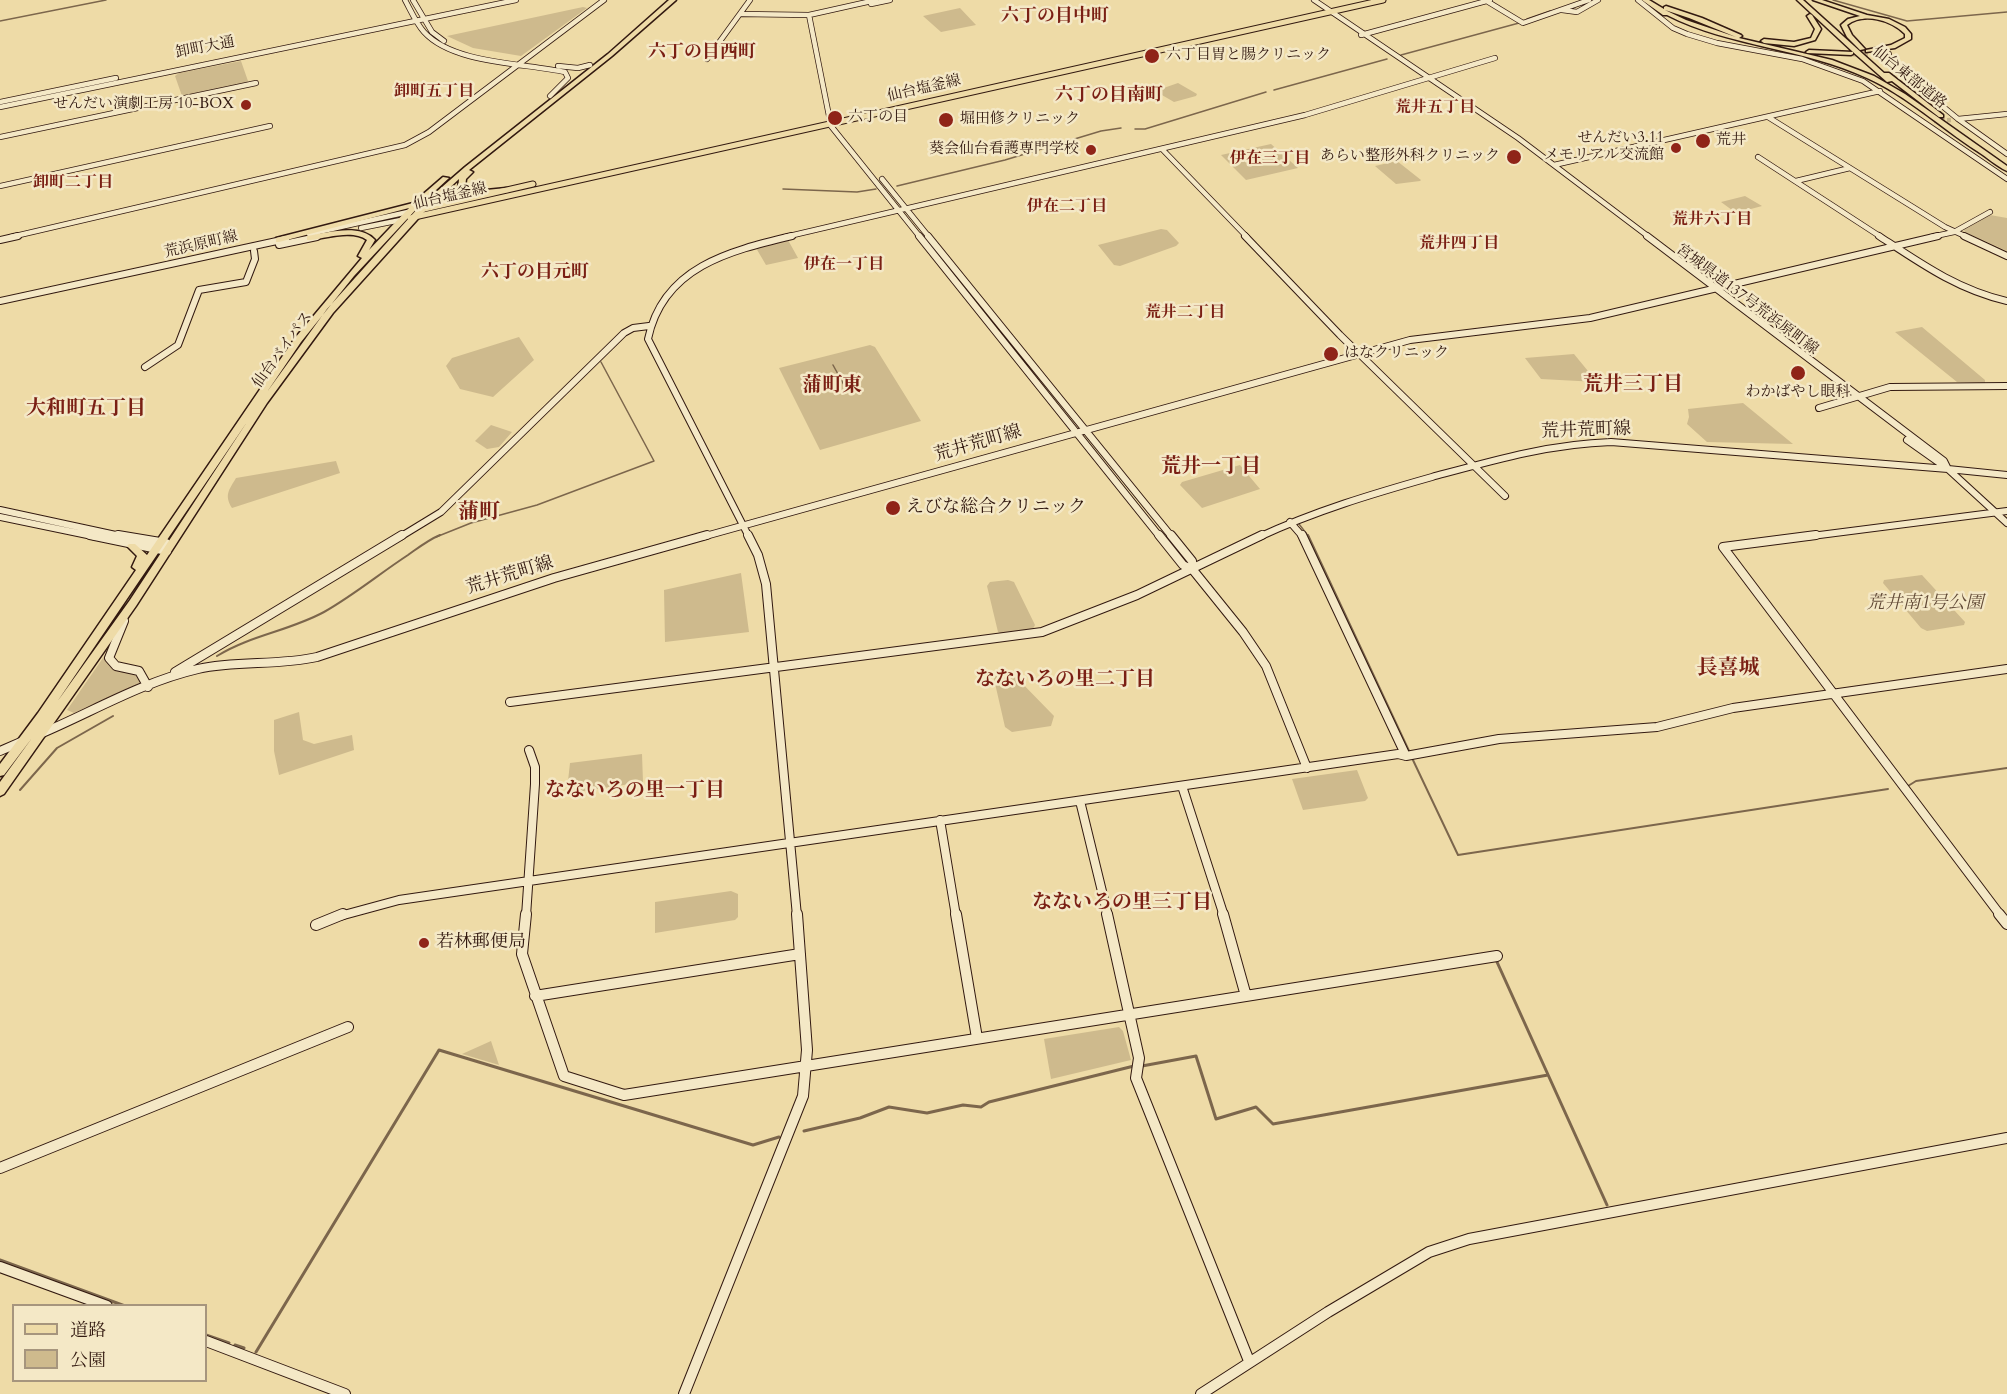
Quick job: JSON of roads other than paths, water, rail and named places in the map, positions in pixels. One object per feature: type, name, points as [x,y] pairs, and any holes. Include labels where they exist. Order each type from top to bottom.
[{"type":"highway","name":"仙台バイパス","points":[[0,791],[133,603],[246,429],[330,311],[421,205],[469,158],[590,65],[664,0]]},
{"type":"highway","name":"仙台バイパス","points":[[421,205],[610,55],[673,0]]},
{"type":"highway","points":[[1645,0],[1741,40]]},
{"type":"highway","points":[[1653,0],[1663,8],[1730,34],[1831,62],[1866,75],[1888,86],[1978,149]]},
{"type":"highway","points":[[1663,8],[1666,19],[1715,40],[1794,44],[1816,37],[1816,26],[1796,0]]},
{"type":"highway","name":"仙台東部道路","points":[[1800,0],[1875,70],[2007,169]]},
{"type":"highway","name":"仙台東部道路","points":[[1806,0],[1900,84],[2007,163]]},
{"type":"highway","points":[[1816,0],[1837,8],[1892,21],[1906,27],[1913,35],[1913,40],[1905,46],[1869,52],[1903,44],[1908,39],[1906,31],[1890,22],[1869,18],[1853,19],[1844,25],[1853,41],[1900,84]]},
{"type":"highway","points":[[1663,8],[1667,18],[1707,35],[1797,51],[1850,53]]},
{"type":"highway","points":[[1730,34],[1741,40]]},
{"type":"highway","points":[[1715,40],[1741,40]]},
{"type":"highway","points":[[491,148],[463,178],[461,188],[476,193],[506,190]]},
{"type":"highway","points":[[279,240],[421,205]]},
{"type":"highway","name":"仙台バイパス","points":[[23,741],[52,700],[53,688],[85,643],[93,641],[265,385],[351,274],[401,220],[412,215]]},
{"type":"highway","points":[[310,238],[355,233],[369,237],[371,240],[351,274]]},
{"type":"highway","points":[[132,546],[142,555],[132,581]]},
{"type":"highway","points":[[0,772],[23,741]]},
{"type":"main road","name":"仙台塩釜線","points":[[1327,11],[1366,0]]},
{"type":"main road","name":"仙台塩釜線","points":[[421,205],[506,190],[1383,0]]},
{"type":"main road","name":"仙台塩釜線","points":[[412,215],[830,120]]},
{"type":"street","points":[[405,0],[415,19],[429,37],[462,53],[572,68],[590,65]]},
{"type":"street","points":[[413,0],[432,32],[450,44],[568,74],[568,78],[550,96]]},
{"type":"street","points":[[422,18],[498,0]]},
{"type":"street","points":[[0,107],[415,19],[516,0]]},
{"type":"street","points":[[0,240],[405,145],[429,132],[604,0]]},
{"type":"street","points":[[707,59],[750,0]]},
{"type":"street","points":[[811,16],[876,0]]},
{"type":"street","points":[[741,14],[811,16],[890,0]]},
{"type":"street","points":[[1309,0],[1327,11]]},
{"type":"street","points":[[1314,0],[1327,11]]},
{"type":"street","points":[[1362,35],[1487,0],[1523,23],[1589,0]]},
{"type":"street","points":[[1562,10],[1577,12],[1598,0]]},
{"type":"street","points":[[1638,0],[1673,28],[1687,34],[1716,43],[1814,62],[1846,73],[1880,91],[2007,179]]},
{"type":"street","name":"宮城県道137号荒浜原町線","points":[[1327,11],[1554,165],[1855,397],[1944,462],[1948,469],[2007,523]]},
{"type":"street","points":[[811,16],[830,120],[1192,561],[1193,570]]},
{"type":"street","name":"卸町大通","points":[[0,102],[415,19]]},
{"type":"street","points":[[1889,54],[1884,55],[1884,58],[1958,119],[2007,154]]},
{"type":"street","points":[[684,1394],[791,1131],[803,1096],[807,1065],[791,841],[762,567],[648,339],[649,326],[662,300],[697,268],[723,254],[1313,113],[1495,58]]},
{"type":"street","name":"宮城県道137号荒浜原町線","points":[[1427,79],[1513,139],[1714,289]]},
{"type":"street","points":[[0,138],[256,83]]},
{"type":"street","points":[[1554,165],[1880,91]]},
{"type":"street","points":[[1950,120],[2007,114]]},
{"type":"street","points":[[1768,117],[1954,232],[2007,256]]},
{"type":"street","points":[[1924,122],[1934,122]]},
{"type":"street","points":[[0,186],[270,126]]},
{"type":"street","points":[[1162,149],[1359,354],[1506,496]]},
{"type":"street","points":[[1758,157],[1956,285],[2007,301]]},
{"type":"street","points":[[1796,181],[1850,168]]},
{"type":"street","points":[[905,210],[1183,565],[1193,570],[1244,632],[1266,666],[1306,768]]},
{"type":"street","name":"荒井荒町線","points":[[0,751],[148,687],[208,667],[288,662],[317,657],[479,601],[743,525],[1410,340],[1590,318],[1954,232],[1990,212]]},
{"type":"street","name":"荒浜原町線","points":[[0,301],[279,240],[412,215]]},
{"type":"street","name":"荒浜原町線","points":[[0,306],[401,220]]},
{"type":"street","points":[[145,367],[178,345],[199,290],[246,282],[255,259],[254,250]]},
{"type":"street","points":[[161,682],[441,512],[624,333],[633,328],[649,326]]},
{"type":"street","points":[[1819,408],[1890,387],[2007,386]]},
{"type":"street","name":"荒井荒町線","points":[[510,702],[1042,632],[1074,621],[1193,570],[1290,522],[1532,448],[1592,442],[1948,469]]},
{"type":"street","points":[[1948,469],[2007,475]]},
{"type":"street","points":[[0,510],[156,546]]},
{"type":"street","points":[[2007,511],[1724,547],[1832,694],[2007,924]]},
{"type":"street","points":[[0,517],[132,546],[169,547]]},
{"type":"street","points":[[1290,522],[1306,540],[1409,756]]},
{"type":"street","points":[[133,603],[112,645],[109,658],[116,666],[139,671],[148,687]]},
{"type":"street","points":[[316,925],[370,906],[791,841],[1398,754],[1409,756],[1499,739],[1647,729],[1733,708],[2007,669]]},
{"type":"street","points":[[529,750],[535,767],[530,881],[522,954],[564,1076],[624,1095],[1497,956]]},
{"type":"street","points":[[1182,786],[1221,906],[1246,996]]},
{"type":"street","points":[[1080,801],[1131,1013],[1139,1065],[1136,1078],[1250,1361]]},
{"type":"street","points":[[940,820],[977,1038]]},
{"type":"street","points":[[535,996],[800,954]]},
{"type":"street","points":[[0,1168],[348,1027]]},
{"type":"street","points":[[1201,1394],[1250,1361],[1429,1252],[1469,1239],[2007,1138]]},
{"type":"street","points":[[0,1267],[104,1304]]},
{"type":"street","points":[[207,1341],[345,1394]]},
{"type":"waterway","points":[[0,21],[106,0]]},
{"type":"waterway","points":[[1833,0],[1907,21],[2007,12]]},
{"type":"waterway","points":[[1527,19],[1550,11]]},
{"type":"waterway","points":[[1401,55],[1519,23]]},
{"type":"waterway","points":[[1274,90],[1387,59]]},
{"type":"waterway","points":[[1135,129],[1145,129],[1266,92]]},
{"type":"waterway","points":[[897,186],[1005,160],[1101,131],[1121,128]]},
{"type":"waterway","points":[[783,189],[857,192],[876,189]]},
{"type":"waterway","points":[[436,537],[471,523],[537,505],[654,461],[601,362]]},
{"type":"waterway","points":[[833,365],[844,385]]},
{"type":"waterway","points":[[1299,524],[1309,537]]},
{"type":"waterway","points":[[217,656],[243,643],[324,612],[423,544],[440,535]]},
{"type":"waterway","points":[[1309,537],[1410,753]]},
{"type":"waterway","points":[[20,790],[57,748],[113,716]]},
{"type":"waterway","points":[[1412,758],[1458,855],[1888,789]]},
{"type":"waterway","points":[[1908,786],[1916,781],[2007,768]]},
{"type":"waterway","points":[[1497,962],[1607,1205]]},
{"type":"waterway","points":[[256,1352],[439,1050],[753,1145],[779,1137]]},
{"type":"waterway","points":[[1142,1066],[1196,1056],[1216,1119],[1256,1107],[1273,1124],[1548,1075]]},
{"type":"waterway","points":[[804,1131],[860,1118],[889,1107],[927,1113],[963,1105],[981,1107],[989,1102],[1134,1066]]},
{"type":"waterway","points":[[0,1260],[120,1304]]},
{"type":"waterway","points":[[207,1335],[229,1343]]},
{"type":"waterway","points":[[235,1345],[244,1348]]},
{"type":"tunnel","points":[[1851,53],[1870,53]]},
{"type":"tunnel","points":[[1934,121],[1951,120]]},
{"type":"place","name":"六丁目胃と腸クリニック","points":[[1152,56]]},
{"type":"place","name":"せんだい演劇工房 10-BOX","points":[[246,105]]},
{"type":"place","name":"六丁の目","points":[[835,118]]},
{"type":"place","name":"堀田修クリニック","points":[[946,120]]},
{"type":"place","name":"荒井","points":[[1703,141]]},
{"type":"place","name":"せんだい3.11 メモリアル交流館","points":[[1676,148]]},
{"type":"place","name":"葵会仙台看護専門学校","points":[[1091,150]]},
{"type":"place","name":"あらい整形外科クリニック","points":[[1514,157]]},
{"type":"place","name":"はなクリニック","points":[[1331,354]]},
{"type":"place","name":"わかばやし眼科","points":[[1798,373]]},
{"type":"place","name":"えびな総合クリニック","points":[[893,508]]},
{"type":"place","name":"若林郵便局","points":[[424,943]]},
{"type":"district","name":"六丁の目中町","points":[[1055,17]]},
{"type":"district","name":"六丁の目西町","points":[[702,53]]},
{"type":"district","name":"卸町五丁目","points":[[434,92]]},
{"type":"district","name":"六丁の目南町","points":[[1109,96]]},
{"type":"district","name":"荒井五丁目","points":[[1435,108]]},
{"type":"district","name":"伊在三丁目","points":[[1270,159]]},
{"type":"district","name":"卸町二丁目","points":[[73,183]]},
{"type":"district","name":"伊在二丁目","points":[[1067,207]]},
{"type":"district","name":"荒井六丁目","points":[[1712,220]]},
{"type":"district","name":"荒井四丁目","points":[[1459,244]]},
{"type":"district","name":"伊在一丁目","points":[[844,265]]},
{"type":"district","name":"六丁の目元町","points":[[535,273]]},
{"type":"district","name":"荒井二丁目","points":[[1185,313]]},
{"type":"district","name":"荒井三丁目","points":[[1633,385]]},
{"type":"district","name":"蒲町東","points":[[832,386]]},
{"type":"district","name":"大和町五丁目","points":[[86,409]]},
{"type":"district","name":"荒井一丁目","points":[[1211,467]]},
{"type":"district","name":"蒲町","points":[[479,513]]},
{"type":"district","name":"長喜城","points":[[1728,669]]},
{"type":"district","name":"なないろの里二丁目","points":[[1065,680]]},
{"type":"district","name":"なないろの里一丁目","points":[[635,791]]},
{"type":"district","name":"なないろの里三丁目","points":[[1122,903]]},
{"type":"park label","name":"荒井南1号公園","points":[[1925,604]]}]
